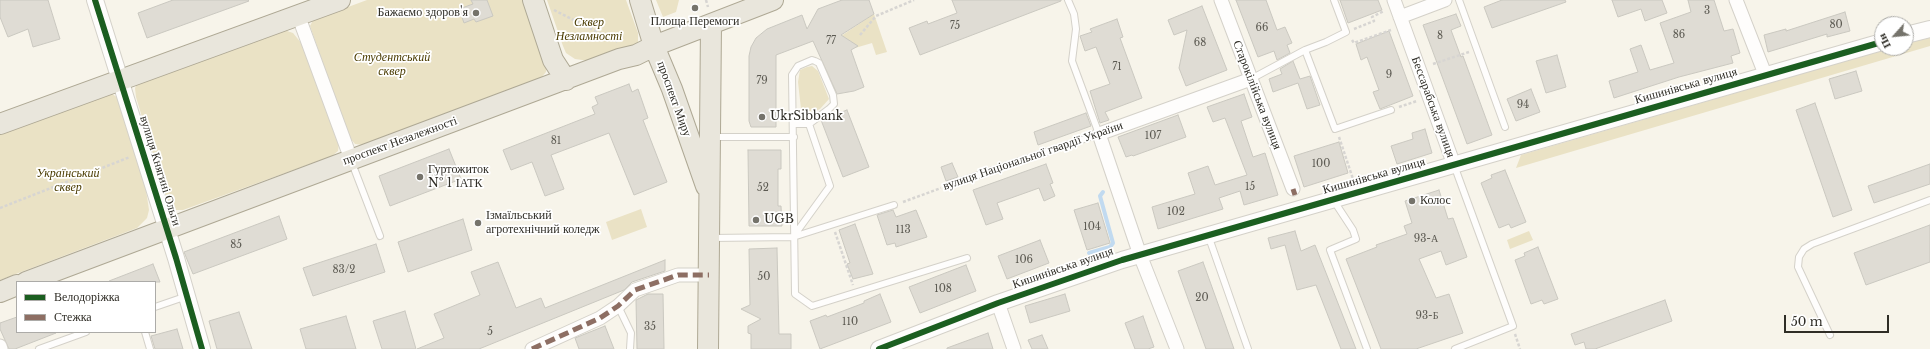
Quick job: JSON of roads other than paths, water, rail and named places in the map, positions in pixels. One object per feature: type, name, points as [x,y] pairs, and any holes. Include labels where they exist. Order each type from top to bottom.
[{"type":"main road","points":[[0,124],[340,0]]},
{"type":"main road","points":[[533,0],[553,60],[566,80]]},
{"type":"main road","name":"проспект Миру","points":[[640,0],[654,46],[672,89],[710,197]]},
{"type":"main road","name":"проспект Незалежності","points":[[29,281],[619,59],[636,55],[710,16],[773,0]]},
{"type":"main road","name":"проспект Миру","points":[[708,349],[711,137],[710,16]]},
{"type":"main road","points":[[0,292],[16,285]]},
{"type":"street","name":"Старокілійська вулиця","points":[[1221,0],[1293,189]]},
{"type":"street","name":"Бессарабська вулиця","points":[[1394,0],[1398,22],[1454,165]]},
{"type":"street","points":[[1398,22],[1445,0]]},
{"type":"street","points":[[1736,0],[1765,74]]},
{"type":"street","name":"вулиця Княгині Ольги","points":[[98,1],[120,80],[167,228],[202,349]]},
{"type":"street","points":[[298,15],[351,159]]},
{"type":"street","points":[[1914,33],[1930,29]]},
{"type":"street","name":"Кишинівська вулиця","points":[[879,349],[1072,276],[1140,255],[1765,74],[1874,44]]},
{"type":"street","name":"вулиця Національної гвардії України","points":[[1099,134],[1251,79]]},
{"type":"street","points":[[1099,134],[1140,255],[1177,349]]},
{"type":"street","points":[[532,349],[600,318],[618,306],[635,290],[678,275],[709,275]]},
{"type":"street","points":[[998,303],[1014,349]]},
{"type":"lane","points":[[1068,0],[1074,14],[1076,29],[1072,61],[1099,134]]},
{"type":"lane","name":"вулиця Національної гвардії України","points":[[1251,79],[1305,50],[1346,32],[1334,0]]},
{"type":"lane","points":[[1459,0],[1504,127]]},
{"type":"lane","points":[[1305,50],[1335,129],[1391,110]]},
{"type":"lane","points":[[793,124],[809,124],[829,110],[834,104],[833,95],[819,63],[812,60],[798,66],[792,75],[793,124],[794,136],[794,294],[812,306],[967,258]]},
{"type":"lane","points":[[793,237],[830,186],[809,124]]},
{"type":"lane","name":"вулиця Національної гвардії України","points":[[949,185],[1099,134]]},
{"type":"lane","points":[[711,137],[794,136]]},
{"type":"lane","points":[[351,159],[380,236]]},
{"type":"lane","name":"Бессарабська вулиця","points":[[1454,165],[1513,326],[1455,349]]},
{"type":"lane","points":[[1333,199],[1353,230],[1356,239],[1330,250],[1368,349]]},
{"type":"lane","points":[[1830,335],[1798,267],[1799,257],[1804,249],[1812,244],[1930,200]]},
{"type":"lane","points":[[709,238],[793,237],[894,205]]},
{"type":"lane","points":[[1208,235],[1248,349]]},
{"type":"lane","points":[[156,307],[187,296]]},
{"type":"lane","points":[[618,306],[630,333],[630,349]]},
{"type":"lane","points":[[39,349],[51,347],[84,333]]},
{"type":"lane","points":[[145,333],[150,349]]},
{"type":"waterway","points":[[1089,253],[1110,247],[1113,243],[1100,196],[1103,192]]},
{"type":"place","name":"Площа Перемоги","points":[[695,8]]},
{"type":"place","name":"Бажаємо здоров'я","points":[[476,13]]},
{"type":"place","name":"UkrSibbank","points":[[762,117]]},
{"type":"place","name":"Гуртожиток № 1 ІАТК","points":[[420,177]]},
{"type":"place","name":"Колос","points":[[1412,201]]},
{"type":"place","name":"UGB","points":[[756,220]]},
{"type":"place","name":"Ізмаїльський агротехнічний коледж","points":[[478,223]]},
{"type":"park label","name":"Сквер Незламності","points":[[589,30]]},
{"type":"park label","name":"Студентський сквер","points":[[392,65]]},
{"type":"park label","name":"Український сквер","points":[[68,181]]}]
